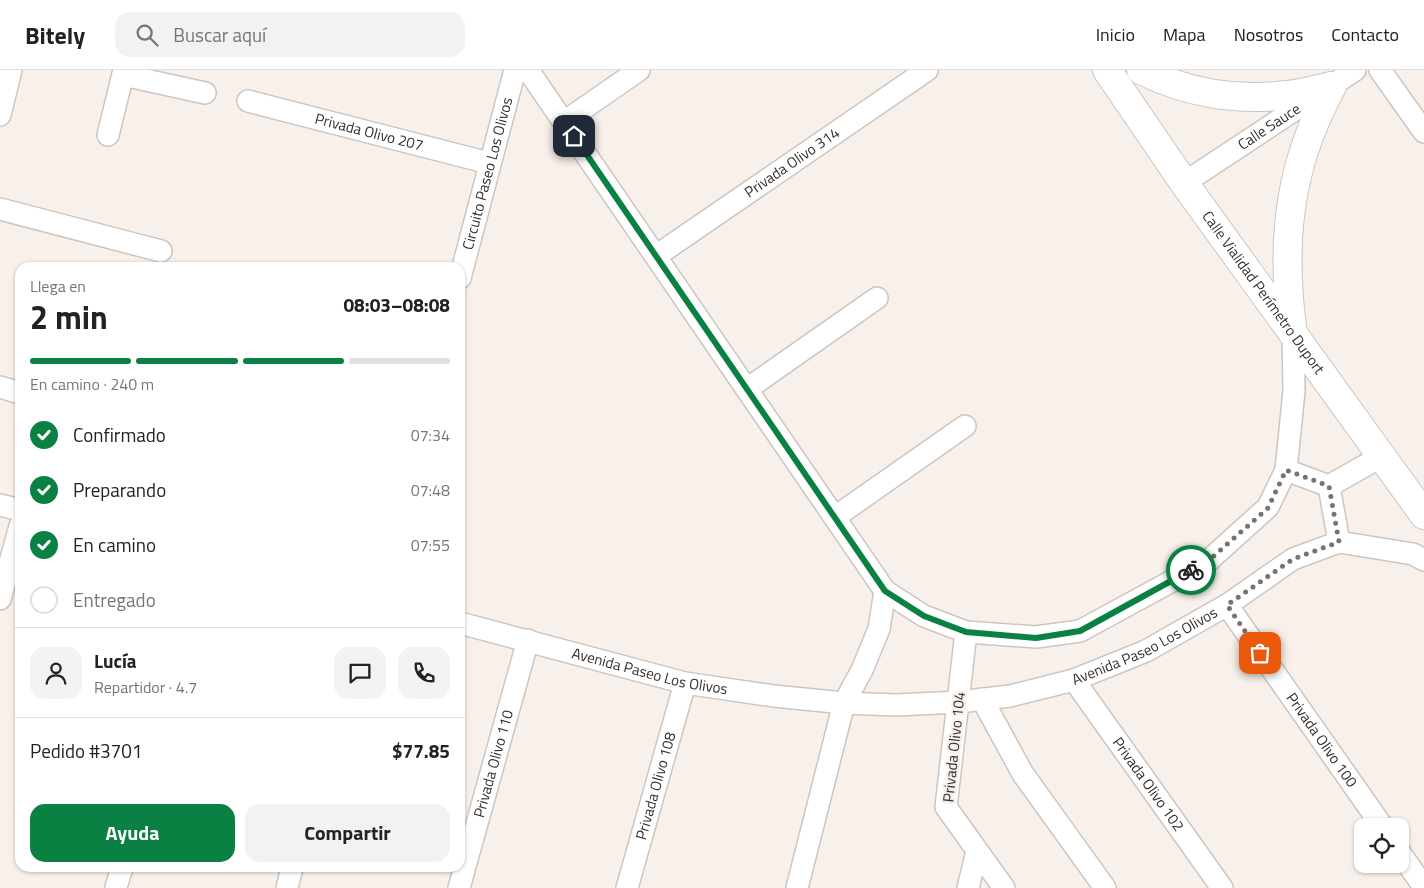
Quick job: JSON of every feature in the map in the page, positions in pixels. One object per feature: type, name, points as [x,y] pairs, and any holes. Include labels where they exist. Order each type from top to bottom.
[{"type":"street","name":"Circuito Paseo Los Olivos","points":[[464,262],[515,70]]},
{"type":"street","points":[[528,70],[885,591],[924,616],[966,632],[1036,638],[1080,631],[1207,562],[1268,508],[1286,470],[1294,391],[1286,247],[1291,205],[1300,164],[1314,124],[1332,86]]},
{"type":"street","points":[[564,122],[639,70]]},
{"type":"street","name":"Privada Olivo 314","points":[[656,256],[927,70]]},
{"type":"street","name":"Calle Vialidad Perímetro Duport","points":[[1107,70],[1184,183],[1424,514]]},
{"type":"street","points":[[1141,70],[1159,79],[1200,92],[1244,98],[1288,95],[1332,86]]},
{"type":"street","name":"Calle Sauce","points":[[1184,183],[1355,70]]},
{"type":"street","points":[[1380,70],[1424,132]]},
{"type":"street","points":[[108,135],[124,72],[205,94]]},
{"type":"street","points":[[0,115],[7,78]]},
{"type":"street","name":"Privada Olivo 207","points":[[248,101],[489,163]]},
{"type":"street","points":[[0,209],[161,251]]},
{"type":"street","points":[[747,389],[877,298]]},
{"type":"street","points":[[0,387],[15,392]]},
{"type":"street","points":[[834,517],[965,426]]},
{"type":"street","points":[[1286,470],[1329,486],[1382,456]]},
{"type":"street","points":[[1329,486],[1339,542]]},
{"type":"street","points":[[0,505],[15,509]]},
{"type":"street","name":"Avenida Paseo Los Olivos","points":[[465,624],[685,682],[774,696],[844,703],[896,705],[959,702],[1010,696],[1074,680],[1146,651],[1227,605],[1293,559],[1339,542],[1414,554],[1424,560]]},
{"type":"street","points":[[0,599],[15,544]]},
{"type":"street","points":[[797,888],[844,703],[862,670],[879,629],[885,591]]},
{"type":"street","name":"Privada Olivo 100","points":[[1227,605],[1376,818]]},
{"type":"street","name":"Privada Olivo 104","points":[[966,632],[946,807],[1004,888]]},
{"type":"street","name":"Privada Olivo 110","points":[[465,866],[528,640]]},
{"type":"street","name":"Privada Olivo 102","points":[[1074,680],[1222,888]]},
{"type":"street","name":"Privada Olivo 108","points":[[627,888],[685,682]]},
{"type":"street","points":[[982,699],[1023,774],[1105,888]]},
{"type":"street","points":[[968,888],[977,851]]},
{"type":"street","points":[[1409,865],[1424,887]]},
{"type":"street","points":[[287,888],[291,872]]},
{"type":"street","name":"Privada Olivo 110","points":[[459,888],[463,872]]},
{"type":"way so far","points":[[1191,570],[1207,562],[1268,508],[1286,470],[1329,486],[1339,542],[1293,559],[1227,605],[1260,653]]},
{"type":"route","points":[[574,136],[885,591],[924,616],[966,632],[1036,638],[1080,631],[1191,570]]}]
